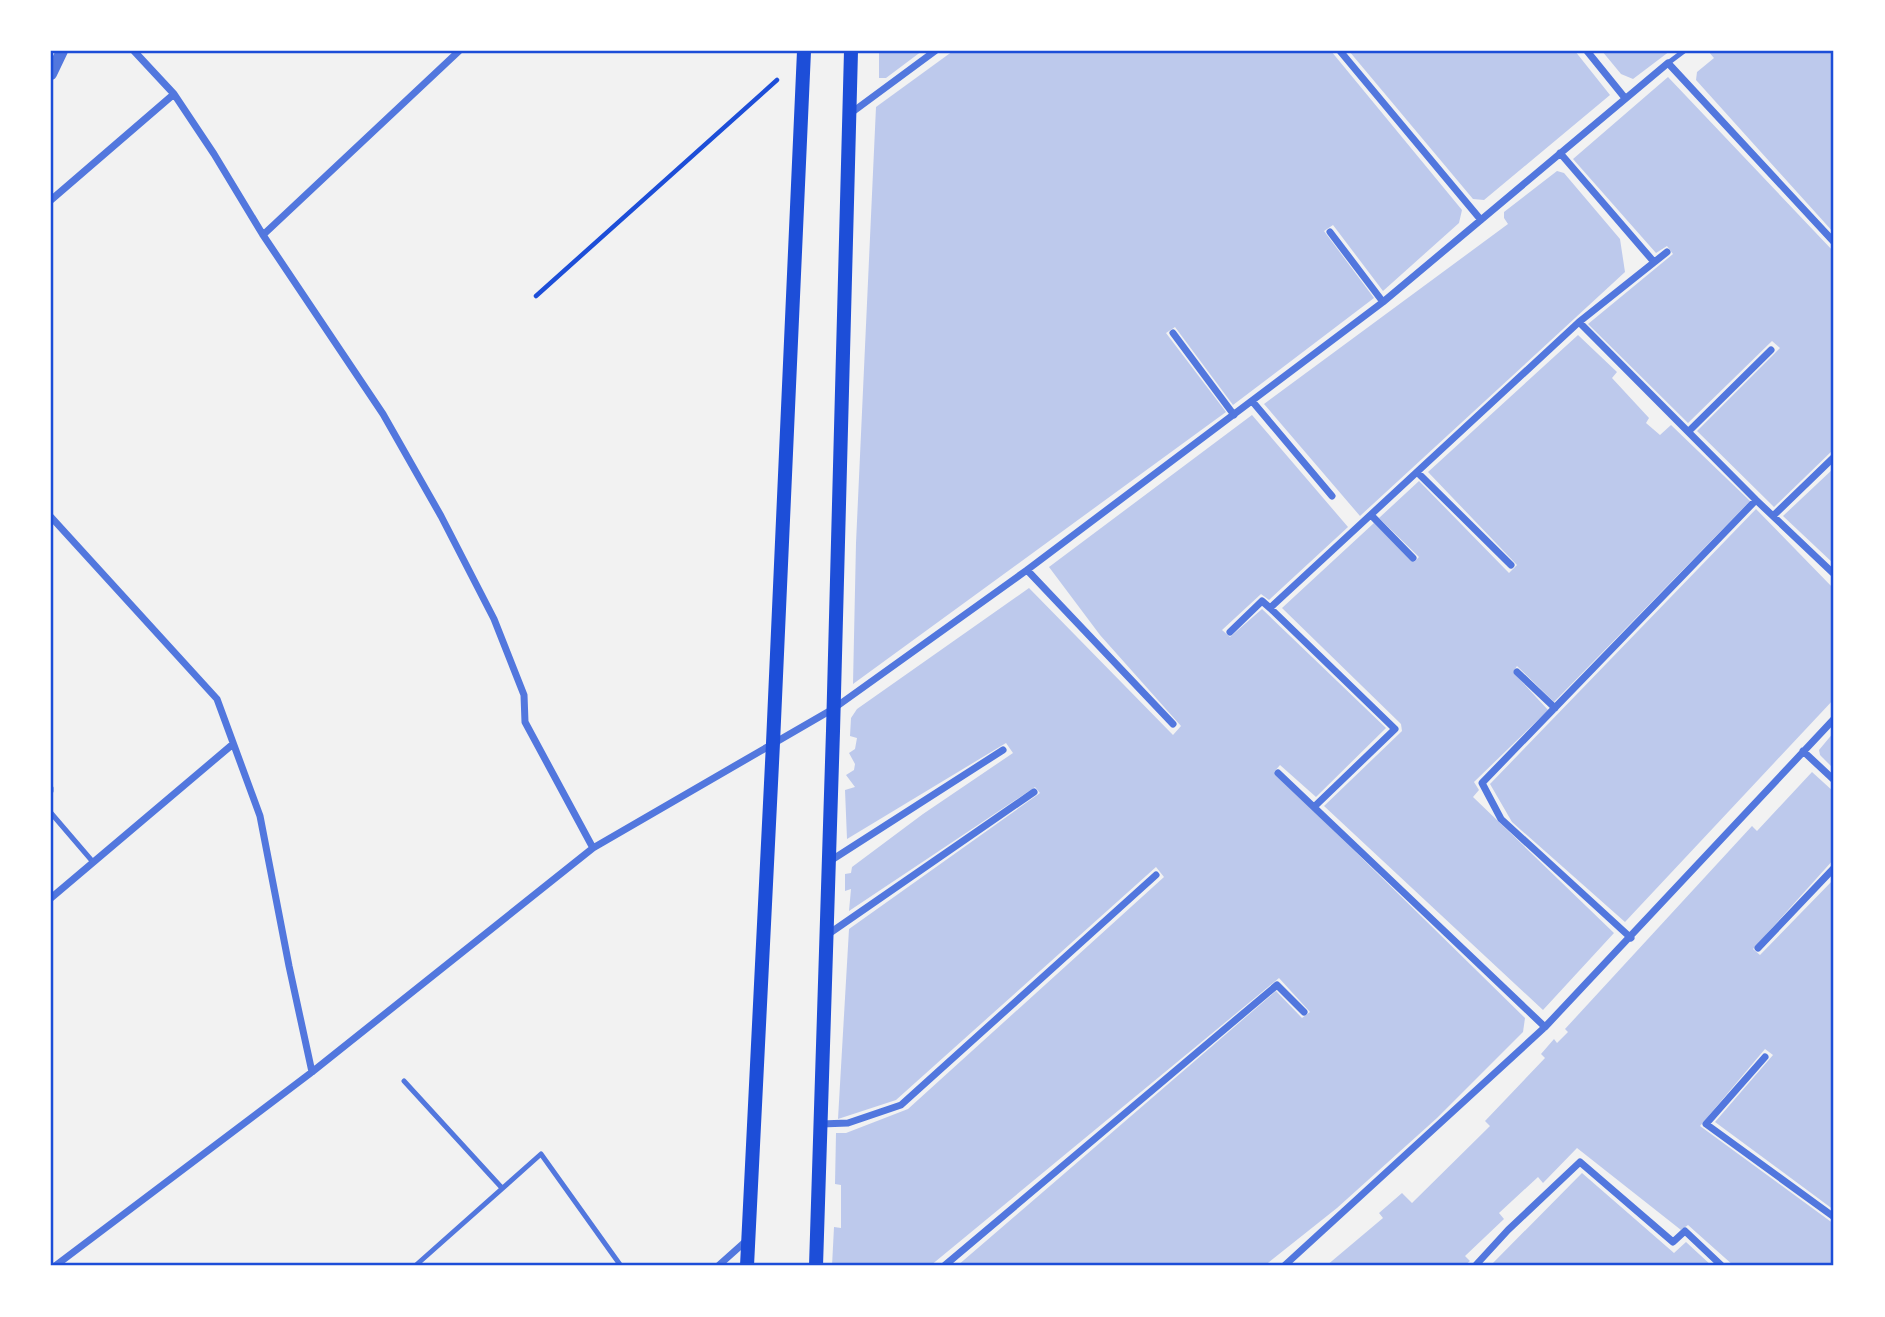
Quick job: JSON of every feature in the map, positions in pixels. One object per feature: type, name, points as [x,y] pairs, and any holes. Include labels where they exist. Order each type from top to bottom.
[{"type":"main road","points":[[816,1266],[851,51]]},
{"type":"main road","points":[[747,1266],[774,743],[804,53]]},
{"type":"street","points":[[51,74],[62,51]]},
{"type":"street","points":[[134,51],[174,94],[263,235],[383,414],[441,516],[494,619],[524,695],[525,722],[593,848]]},
{"type":"street","points":[[263,235],[459,51]]},
{"type":"street","points":[[848,115],[934,51]]},
{"type":"street","points":[[1340,51],[1481,219]]},
{"type":"street","points":[[1587,51],[1625,98]]},
{"type":"street","points":[[55,1266],[312,1072],[593,848],[833,709],[1027,570],[1383,302],[1668,63],[1834,242]]},
{"type":"street","points":[[51,200],[174,94]]},
{"type":"street","points":[[1560,153],[1654,262]]},
{"type":"street","points":[[1330,232],[1383,302]]},
{"type":"street","points":[[1270,608],[1579,322],[1667,252]]},
{"type":"street","points":[[1579,322],[1756,500],[1834,574]]},
{"type":"street","points":[[1173,333],[1234,415]]},
{"type":"street","points":[[1689,431],[1771,350]]},
{"type":"street","points":[[1252,401],[1332,496]]},
{"type":"street","points":[[1773,516],[1834,457]]},
{"type":"street","points":[[1418,472],[1511,565]]},
{"type":"street","points":[[1630,938],[1500,819],[1482,783],[1756,500]]},
{"type":"street","points":[[1372,516],[1413,558]]},
{"type":"street","points":[[51,517],[217,698],[260,816],[312,1072]]},
{"type":"street","points":[[1027,570],[1173,724]]},
{"type":"street","points":[[1230,632],[1262,601],[1395,729],[1315,806]]},
{"type":"street","points":[[1517,672],[1555,708]]},
{"type":"street","points":[[1284,1266],[1545,1027],[1834,719]]},
{"type":"street","points":[[51,898],[233,744]]},
{"type":"street","points":[[828,862],[1003,750]]},
{"type":"street","points":[[1803,751],[1834,780]]},
{"type":"street","points":[[1278,773],[1545,1027]]},
{"type":"street","points":[[825,936],[1034,792]]},
{"type":"street","points":[[1758,948],[1834,868]]},
{"type":"street","points":[[820,1124],[848,1123],[901,1105],[1156,875]]},
{"type":"street","points":[[944,1266],[1277,985],[1304,1012]]},
{"type":"street","points":[[1765,1057],[1706,1124],[1834,1217]]},
{"type":"street","points":[[1475,1266],[1508,1230],[1580,1162],[1673,1242],[1685,1231],[1722,1266]]},
{"type":"street","points":[[718,1266],[747,1240]]},
{"type":"lane","points":[[1668,63],[1684,51]]},
{"type":"lane","points":[[51,813],[93,862]]},
{"type":"lane","points":[[404,1081],[502,1188]]},
{"type":"lane","points":[[415,1266],[541,1154],[621,1266]]},
{"type":"path","points":[[536,296],[804,53]]},
{"type":"building","points":[[879,51],[922,51],[886,78],[879,78]]},
{"type":"building","points":[[953,51],[1331,51],[1462,210],[1459,223],[1383,291],[1333,225],[1324,231],[1374,298],[1233,405],[1175,327],[1166,333],[1226,412],[853,684],[856,543],[876,107]]},
{"type":"building","points":[[1349,51],[1575,51],[1610,95],[1484,200],[1473,199]]},
{"type":"building","points":[[1602,51],[1670,51],[1633,79],[1621,74]]},
{"type":"building","points":[[1708,51],[1831,51],[1834,54],[1834,233],[1696,80],[1697,72],[1714,58]]},
{"type":"building","points":[[1668,77],[1834,252],[1834,449],[1774,507],[1697,431],[1780,348],[1772,341],[1688,423],[1588,324],[1673,254],[1667,246],[1656,253],[1573,159]]},
{"type":"building","points":[[1557,171],[1564,173],[1620,239],[1625,272],[1360,516],[1264,404],[1508,224],[1504,212]]},
{"type":"building","points":[[1578,335],[1617,372],[1612,378],[1649,418],[1646,423],[1660,435],[1671,425],[1750,501],[1554,702],[1517,666],[1513,672],[1548,710],[1474,782],[1479,790],[1473,797],[1614,933],[1543,1010],[1324,806],[1402,731],[1401,724],[1282,608],[1374,523],[1414,562],[1419,557],[1379,518],[1419,481],[1509,573],[1517,565],[1428,472]]},
{"type":"building","points":[[1252,415],[1348,527],[1269,600],[1261,594],[1222,630],[1230,637],[1262,609],[1386,728],[1316,797],[1280,765],[1274,772],[1525,1018],[1523,1032],[1437,1118],[1337,1208],[1264,1266],[957,1266],[1276,991],[1302,1018],[1310,1012],[1279,978],[930,1266],[832,1266],[834,1227],[841,1228],[841,1185],[835,1184],[836,1133],[846,1133],[908,1109],[1164,877],[1156,867],[896,1100],[838,1119],[849,929],[1040,793],[1035,787],[849,911],[851,889],[845,891],[845,874],[851,873],[852,867],[923,814],[1013,753],[1006,743],[847,839],[845,790],[855,787],[846,775],[854,770],[855,764],[849,753],[855,749],[857,738],[850,736],[851,718],[857,709],[1029,588],[1173,735],[1181,726],[1100,635],[1049,567]]},
{"type":"building","points":[[1834,468],[1834,564],[1783,516]]},
{"type":"building","points":[[1756,509],[1834,589],[1834,699],[1625,922],[1512,822],[1490,784]]},
{"type":"building","points":[[1834,732],[1834,769],[1820,755],[1819,750]]},
{"type":"building","points":[[1812,772],[1834,792],[1834,859],[1753,949],[1760,955],[1834,879],[1834,1210],[1715,1122],[1773,1055],[1765,1049],[1700,1126],[1834,1224],[1834,1266],[1734,1266],[1688,1225],[1681,1230],[1577,1148],[1543,1183],[1538,1177],[1499,1213],[1504,1219],[1465,1256],[1470,1261],[1464,1266],[1326,1266],[1383,1218],[1379,1213],[1402,1193],[1412,1203],[1490,1126],[1485,1121],[1545,1058],[1541,1054],[1554,1039],[1557,1043],[1568,1032],[1565,1029],[1752,826],[1757,831]]},
{"type":"building","points":[[1582,1173],[1674,1253],[1686,1242],[1712,1266],[1490,1266]]}]
